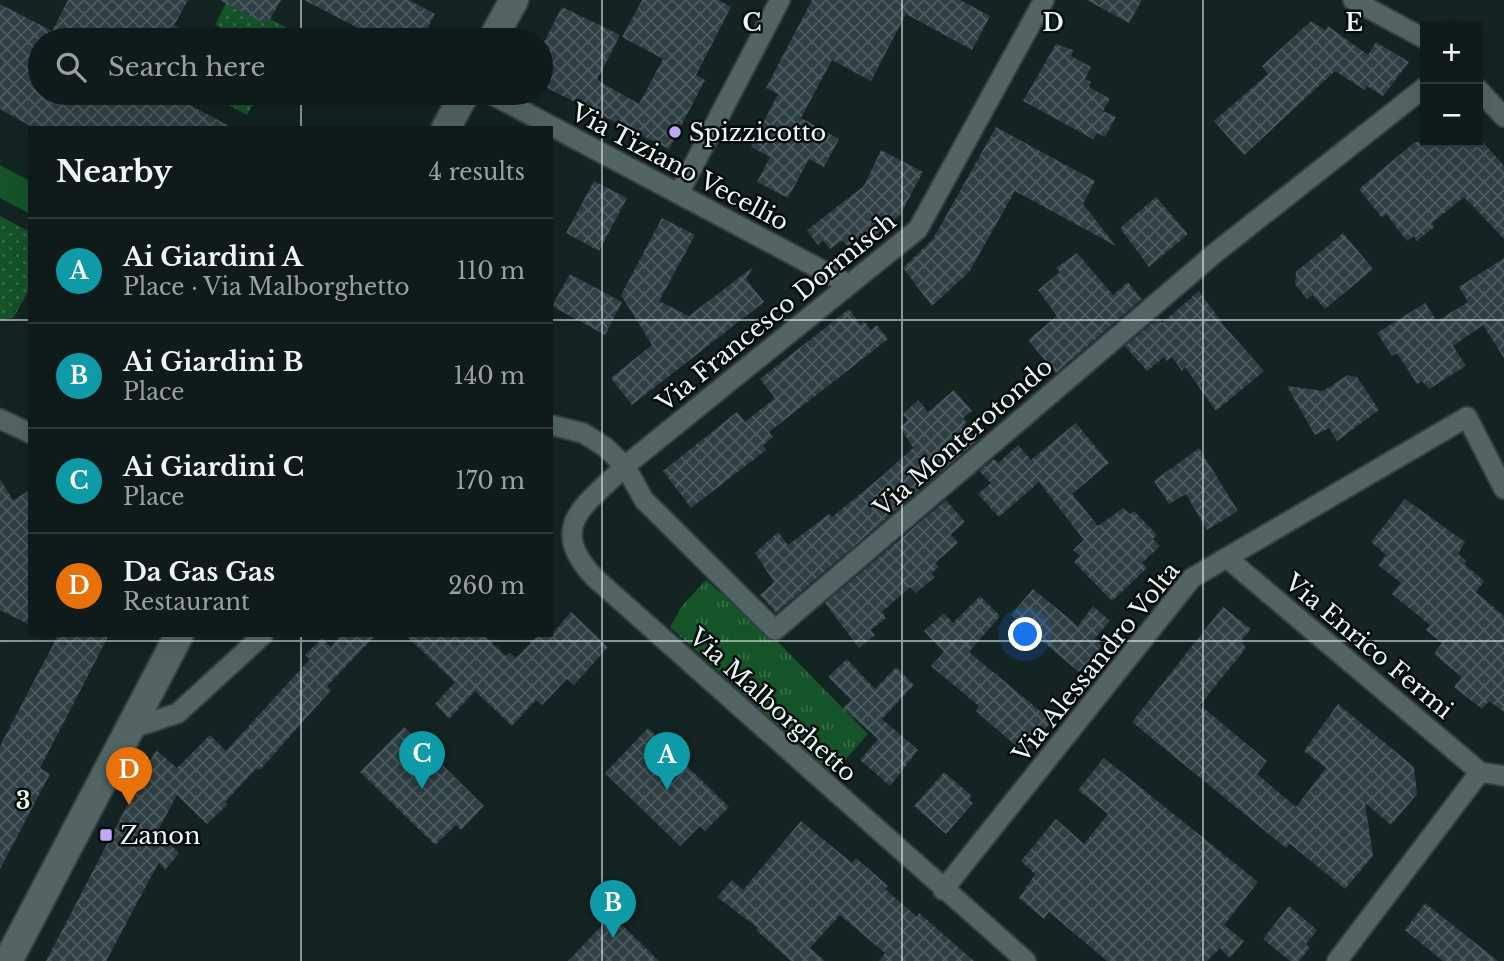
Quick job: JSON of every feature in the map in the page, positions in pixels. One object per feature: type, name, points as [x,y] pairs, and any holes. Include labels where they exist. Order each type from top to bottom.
[{"type":"main road","points":[[499,28],[514,0]]},
{"type":"main road","points":[[447,126],[458,105]]},
{"type":"main road","points":[[8,961],[178,637]]},
{"type":"street","points":[[679,193],[780,0]]},
{"type":"street","name":"Via Francesco Dormisch","points":[[625,466],[918,229],[1044,0]]},
{"type":"street","points":[[1353,0],[1420,36]]},
{"type":"street","name":"Via Monterotondo","points":[[553,426],[583,433],[625,466],[644,500],[696,555],[775,630],[1215,253],[1420,92]]},
{"type":"street","points":[[1483,94],[1504,117]]},
{"type":"street","name":"Via Tiziano Vecellio","points":[[512,105],[552,126]]},
{"type":"street","name":"Via Tiziano Vecellio","points":[[553,127],[848,284]]},
{"type":"street","name":"Via Alessandro Volta","points":[[943,890],[1192,578],[1467,417],[1504,489]]},
{"type":"street","points":[[0,419],[28,432]]},
{"type":"street","name":"Via Malborghetto","points":[[625,466],[575,519],[571,540],[578,560],[943,890],[1026,961]]},
{"type":"street","name":"Via Enrico Fermi","points":[[1227,558],[1480,772]]},
{"type":"street","points":[[130,729],[178,713],[261,637]]},
{"type":"street","points":[[1337,961],[1480,772],[1504,776]]},
{"type":"green space","points":[[226,3],[267,25],[270,19],[287,28],[221,28],[215,25]]},
{"type":"green space","points":[[228,105],[252,105],[247,115]]},
{"type":"green space","points":[[0,165],[28,180],[28,213],[0,198]]},
{"type":"green space","points":[[0,216],[28,231],[28,292],[14,317],[0,321]]},
{"type":"green space","points":[[706,580],[781,645],[868,734],[832,775],[670,627],[682,606]]},
{"type":"building","points":[[68,0],[188,0],[173,28],[54,28]]},
{"type":"building","points":[[220,0],[281,0],[267,25]]},
{"type":"building","points":[[304,0],[409,0],[435,14],[427,28],[358,28]]},
{"type":"building","points":[[642,0],[719,0],[731,7],[696,75],[705,80],[669,149],[553,91],[551,28],[562,7],[620,35],[597,80],[639,104],[663,59],[622,37]]},
{"type":"building","points":[[812,0],[960,0],[990,16],[972,50],[906,14],[871,81],[832,60],[801,118],[839,139],[824,167],[809,159],[788,198],[757,182],[770,157],[751,147],[778,94],[766,88]]},
{"type":"building","points":[[1087,0],[1142,0],[1129,23]]},
{"type":"building","points":[[0,4],[46,28],[28,28],[28,105],[190,105],[229,126],[30,126],[0,109]]},
{"type":"building","points":[[1311,21],[1325,30],[1328,26],[1368,55],[1376,42],[1409,62],[1383,96],[1367,86],[1365,90],[1335,71],[1244,155],[1214,121],[1268,74],[1262,66]]},
{"type":"building","points":[[1056,44],[1073,50],[1071,56],[1091,67],[1085,79],[1091,82],[1089,87],[1110,99],[1103,111],[1116,117],[1105,137],[1097,133],[1093,139],[1023,101]]},
{"type":"building","points":[[996,127],[1095,181],[1083,204],[1116,246],[1015,191],[969,272],[932,306],[903,268],[933,239]]},
{"type":"building","points":[[1415,142],[1420,142],[1420,147],[1483,147],[1483,142],[1504,166],[1504,239],[1464,197],[1432,223],[1434,227],[1417,241],[1414,236],[1407,241],[1386,214],[1382,218],[1359,189]]},
{"type":"building","points":[[881,150],[923,172],[900,215],[853,254],[843,240],[830,249],[823,240],[818,245],[807,230],[864,186]]},
{"type":"building","points":[[594,181],[627,198],[599,251],[566,233]]},
{"type":"building","points":[[1156,197],[1188,234],[1149,267],[1120,228]]},
{"type":"building","points":[[662,218],[695,235],[659,301],[689,316],[753,267],[746,279],[764,302],[632,405],[611,378],[652,345],[621,295]]},
{"type":"building","points":[[1343,233],[1373,269],[1325,309],[1313,295],[1307,299],[1295,284],[1296,272]]},
{"type":"building","points":[[1077,253],[1113,295],[1128,282],[1142,299],[1056,373],[1028,340],[1057,316],[1038,290],[1060,272],[1056,268]]},
{"type":"building","points":[[1504,258],[1504,358],[1483,325],[1453,346],[1466,366],[1429,389],[1422,381],[1417,384],[1397,353],[1392,356],[1377,333],[1425,303],[1437,321],[1468,302],[1459,287]]},
{"type":"building","points":[[570,274],[622,302],[605,335],[553,304]]},
{"type":"building","points":[[1199,291],[1225,327],[1264,371],[1216,411],[1185,367],[1182,371],[1172,357],[1167,361],[1164,357],[1147,371],[1125,346],[1158,318],[1162,323]]},
{"type":"building","points":[[849,309],[860,324],[864,321],[871,330],[877,325],[888,339],[769,432],[773,437],[763,445],[766,450],[691,508],[663,471],[737,412],[745,422],[775,398],[760,379]]},
{"type":"building","points":[[1348,375],[1357,377],[1379,410],[1337,441],[1329,428],[1315,435],[1287,386],[1323,391]]},
{"type":"building","points":[[954,390],[972,411],[963,418],[967,423],[964,425],[978,440],[776,613],[760,595],[774,582],[755,553],[778,532],[788,545],[829,514],[832,517],[881,477],[913,448],[900,427],[908,420],[903,414],[918,400],[928,412]]},
{"type":"building","points":[[1076,423],[1109,463],[1072,494],[1098,526],[1123,508],[1130,514],[1134,511],[1157,535],[1153,539],[1160,546],[1142,563],[1147,568],[1112,601],[1074,562],[1080,556],[1073,550],[1084,540],[1039,482],[999,517],[978,494],[991,483],[979,471],[994,459],[998,463],[1018,445],[1031,460]]},
{"type":"building","points":[[1199,448],[1238,511],[1207,530],[1186,494],[1169,504],[1154,481]]},
{"type":"building","points":[[0,479],[13,500],[28,491],[28,624],[0,610]]},
{"type":"building","points":[[1405,499],[1465,542],[1458,554],[1467,561],[1464,564],[1484,581],[1476,592],[1504,616],[1504,712],[1489,701],[1482,709],[1454,687],[1462,677],[1434,654],[1442,643],[1426,630],[1430,625],[1392,594],[1401,583],[1378,565],[1386,555],[1371,542]]},
{"type":"building","points":[[946,500],[965,522],[951,534],[958,543],[935,563],[939,567],[931,573],[935,577],[916,593],[910,587],[882,612],[886,618],[871,630],[875,635],[859,648],[825,603]]},
{"type":"building","points":[[1033,589],[1078,626],[1093,606],[1110,621],[1094,639],[1102,646],[1079,672],[1011,615]]},
{"type":"building","points":[[980,596],[1000,616],[969,652],[1052,721],[1025,754],[976,711],[979,706],[931,666],[944,652],[924,631],[944,613],[953,623]]},
{"type":"building","points":[[1223,607],[1251,629],[1241,641],[1246,648],[1200,705],[1267,761],[1257,774],[1296,807],[1326,768],[1304,751],[1338,704],[1414,767],[1417,794],[1391,825],[1365,803],[1373,856],[1345,889],[1290,844],[1286,848],[1132,722]]},
{"type":"building","points":[[571,612],[608,647],[574,685],[567,679],[542,705],[536,700],[512,726],[475,691],[449,719],[435,704],[455,682],[407,637],[486,637],[506,656],[510,653],[516,658],[536,637],[553,637],[553,633]]},
{"type":"building","points":[[57,637],[108,637],[40,768],[50,774],[0,869],[0,746]]},
{"type":"building","points":[[339,637],[374,637],[327,686],[331,690],[260,770],[257,768],[225,802],[228,804],[207,824],[177,795],[157,832],[179,853],[165,870],[159,862],[106,961],[46,961],[156,750],[177,768],[210,735],[226,751],[310,659],[305,655],[322,638],[331,647]]},
{"type":"building","points":[[847,659],[875,689],[896,667],[914,685],[882,719],[918,750],[890,786],[860,760],[878,739],[843,708],[851,700],[828,677]]},
{"type":"building","points":[[404,727],[484,806],[461,830],[456,825],[435,845],[360,772]]},
{"type":"building","points":[[648,728],[729,807],[705,831],[700,826],[680,846],[605,773]]},
{"type":"building","points":[[1104,758],[1258,882],[1224,925],[1244,941],[1230,958],[1220,948],[1207,961],[1107,961],[1049,912],[1044,919],[1019,898],[1035,874],[1021,861],[1056,819],[1084,844],[1108,814],[1078,790]]},
{"type":"building","points":[[944,772],[972,796],[969,800],[973,803],[946,834],[914,806]]},
{"type":"building","points":[[801,821],[852,863],[856,858],[888,886],[885,889],[917,917],[919,913],[974,961],[879,961],[885,953],[840,915],[810,948],[825,961],[791,961],[756,930],[758,928],[717,897],[732,880],[743,890]]},
{"type":"building","points":[[1425,903],[1498,961],[1443,961],[1405,930]]},
{"type":"building","points":[[1289,906],[1317,930],[1306,944],[1310,948],[1299,961],[1290,961],[1263,939]]},
{"type":"building","points":[[612,915],[659,961],[568,961]]},
{"type":"place","name":"Spizzicotto","points":[[675,132]]},
{"type":"place","name":"Ai Giardini C","points":[[422,789]]},
{"type":"place","name":"Ai Giardini A","points":[[667,790]]},
{"type":"place","name":"Da Gas Gas","points":[[129,805]]},
{"type":"place","name":"Zanon","points":[[106,835]]},
{"type":"place","name":"Ai Giardini B","points":[[613,938]]}]
